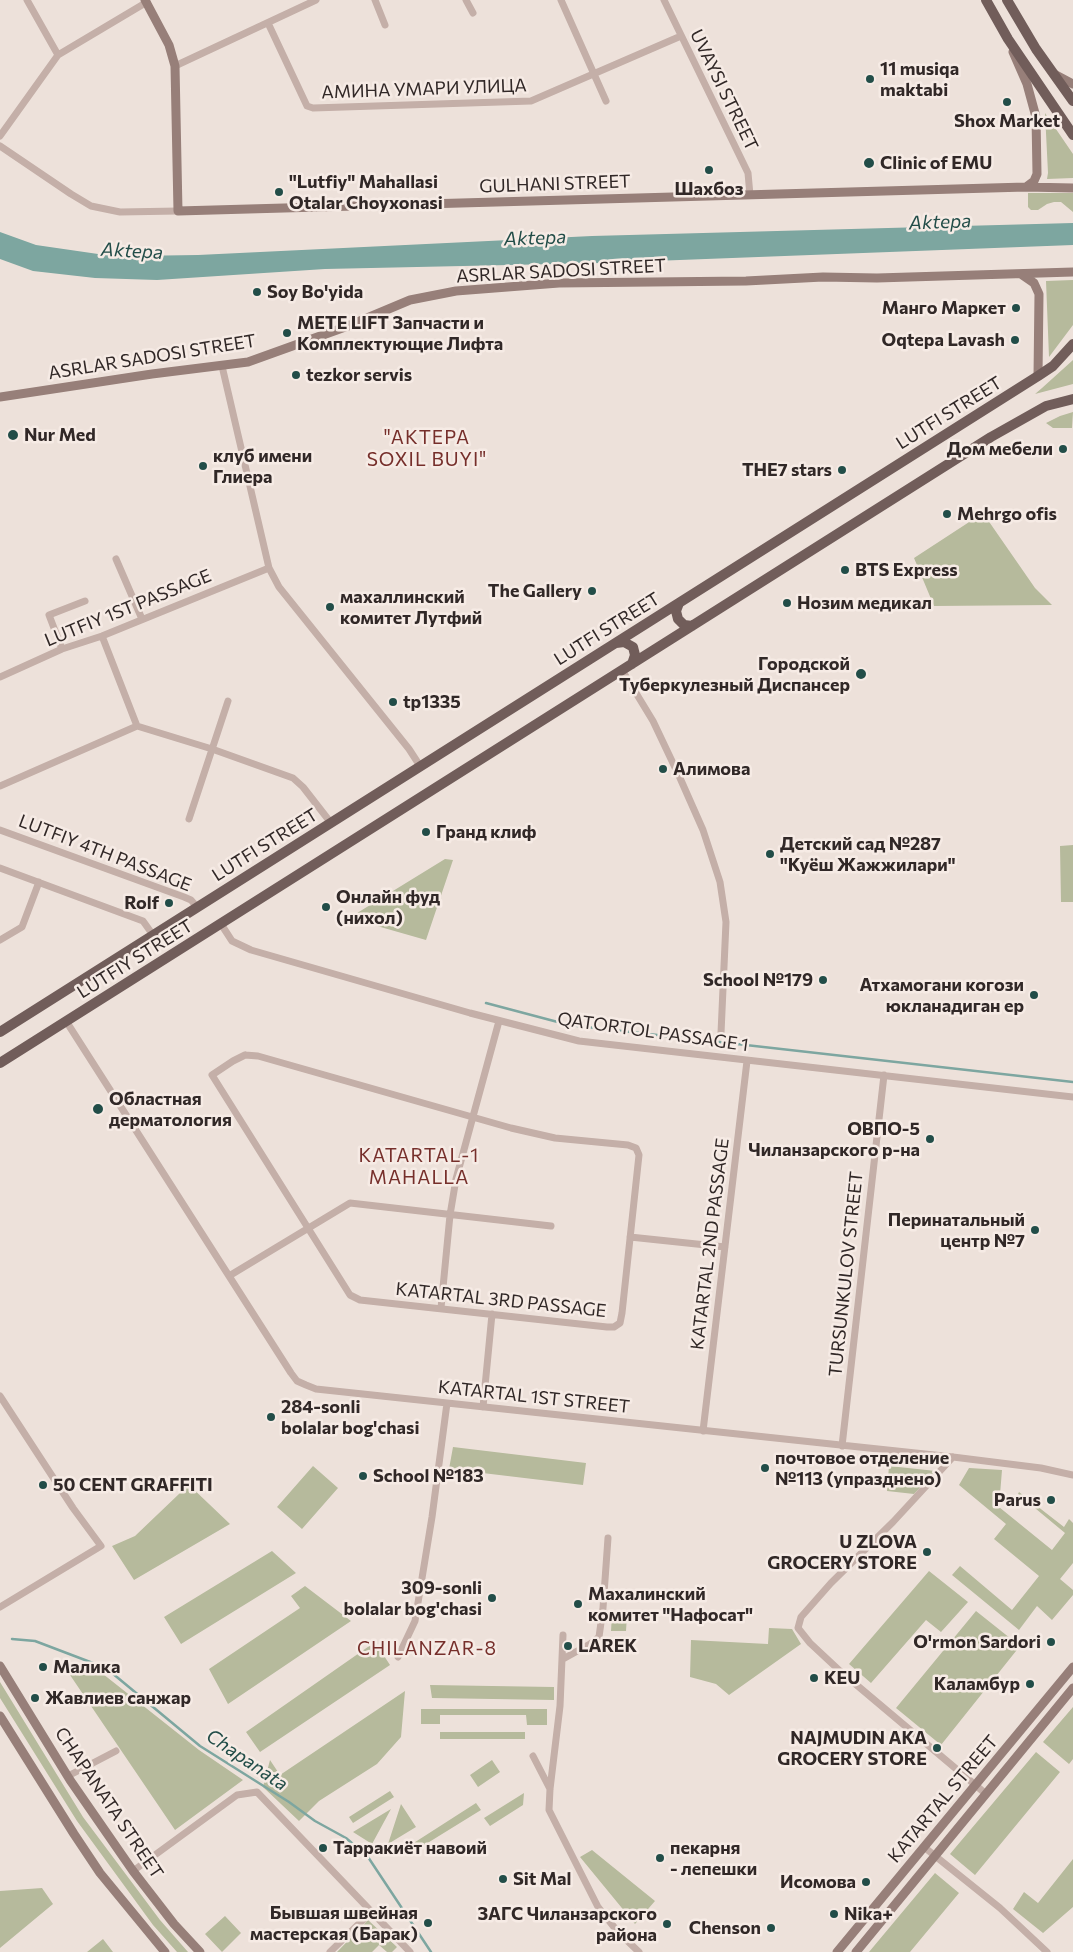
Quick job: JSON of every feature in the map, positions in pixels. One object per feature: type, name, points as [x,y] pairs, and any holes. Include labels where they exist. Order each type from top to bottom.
[{"type":"main road","points":[[986,0],[1008,39],[1073,135]]},
{"type":"main road","points":[[1007,0],[1023,30],[1073,101]]},
{"type":"main road","name":"LUTFI STREET","points":[[153,935],[1038,376],[1053,366],[1073,344]]},
{"type":"main road","points":[[221,924],[991,437],[1046,406],[1073,399]]},
{"type":"main road","points":[[679,603],[676,611],[678,619],[684,625],[692,626]]},
{"type":"main road","points":[[616,642],[624,642],[633,647],[632,664]]},
{"type":"main road","name":"LUTFIY STREET","points":[[66,1021],[221,924]]},
{"type":"main road","name":"LUTFIY STREET","points":[[0,1032],[153,935]]},
{"type":"main road","points":[[0,1063],[66,1021]]},
{"type":"street","points":[[27,0],[58,55]]},
{"type":"street","points":[[176,66],[316,0]]},
{"type":"street","points":[[375,0],[386,25]]},
{"type":"street","points":[[466,0],[473,14]]},
{"type":"street","points":[[560,0],[606,101]]},
{"type":"street","name":"UVAYSI STREET","points":[[664,0],[748,173],[750,195]]},
{"type":"street","points":[[0,136],[58,55],[146,1],[169,44],[176,66],[178,211]]},
{"type":"street","name":"АМИНА УМАРИ УЛИЦА","points":[[268,23],[307,106],[313,108],[531,101],[681,36]]},
{"type":"street","points":[[1008,39],[1027,84],[1035,110],[1038,170],[1040,180],[1048,187]]},
{"type":"street","points":[[1054,74],[1073,84]]},
{"type":"street","name":"GULHANI STREET","points":[[0,146],[65,191],[92,206],[120,212],[1026,187],[1073,188]]},
{"type":"street","points":[[1026,187],[1034,182],[1038,170]]},
{"type":"street","name":"ASRLAR SADOSI STREET","points":[[0,397],[152,374],[222,366],[257,359],[348,326],[410,300],[456,291],[559,283],[746,281],[823,277],[877,278],[1073,272]]},
{"type":"street","points":[[1018,274],[1022,274],[1031,280],[1039,294],[1038,376]]},
{"type":"street","points":[[222,366],[268,568],[279,587],[409,749],[420,766]]},
{"type":"street","points":[[116,559],[142,619]]},
{"type":"street","name":"LUTFIY 1ST PASSAGE","points":[[0,677],[62,649],[102,636],[268,568]]},
{"type":"street","points":[[62,649],[49,615],[85,602]]},
{"type":"street","points":[[102,636],[137,726]]},
{"type":"street","points":[[622,670],[653,721],[680,778],[703,830],[720,882],[726,922],[721,1033]]},
{"type":"street","points":[[189,819],[228,700]]},
{"type":"street","points":[[0,786],[137,726],[212,749],[293,778],[309,794],[331,823]]},
{"type":"street","name":"LUTFIY 4TH PASSAGE","points":[[0,830],[184,897],[191,900],[198,907]]},
{"type":"street","points":[[0,868],[143,921],[153,935]]},
{"type":"street","points":[[0,940],[22,926],[39,882]]},
{"type":"street","name":"QATORTOL PASSAGE 1","points":[[221,924],[232,942],[251,950],[499,1021],[579,1041],[1073,1097]]},
{"type":"street","name":"KATARTAL 1ST STREET","points":[[66,1021],[228,1276],[291,1373],[301,1383],[316,1389],[953,1457],[1041,1468],[1073,1475]]},
{"type":"street","points":[[441,1308],[450,1215],[460,1162],[499,1021]]},
{"type":"street","name":"KATARTAL 3RD PASSAGE","points":[[258,1056],[472,1117],[548,1136],[628,1145],[636,1148],[639,1155],[622,1313],[617,1326],[610,1328],[355,1298],[347,1292],[212,1075],[239,1058],[258,1056]]},
{"type":"street","name":"KATARTAL 2ND PASSAGE","points":[[703,1431],[747,1060]]},
{"type":"street","name":"TURSUNKULOV STREET","points":[[842,1446],[884,1075]]},
{"type":"street","points":[[228,1276],[350,1202],[551,1226]]},
{"type":"street","points":[[630,1237],[725,1247]]},
{"type":"street","points":[[483,1407],[492,1314]]},
{"type":"street","points":[[0,1396],[72,1508],[101,1546],[0,1608]]},
{"type":"street","points":[[398,1657],[415,1621],[432,1517],[447,1403]]},
{"type":"street","points":[[953,1457],[894,1522],[831,1584],[802,1616],[798,1628],[810,1643],[840,1671],[986,1794]]},
{"type":"street","points":[[563,1659],[599,1637],[608,1538]]},
{"type":"street","points":[[564,1635],[560,1706],[548,1805],[550,1815],[579,1867],[598,1907],[618,1932],[640,1952]]},
{"type":"street","name":"KATARTAL STREET","points":[[838,1952],[1073,1668]]},
{"type":"street","name":"CHAPANATA STREET","points":[[1,1670],[68,1776],[133,1871],[174,1924],[200,1952]]},
{"type":"street","name":"KATARTAL STREET","points":[[856,1952],[1073,1688]]},
{"type":"street","points":[[0,1716],[100,1873],[165,1952]]},
{"type":"street","points":[[68,1776],[116,1751]]},
{"type":"street","points":[[533,1756],[550,1789]]},
{"type":"street","points":[[133,1871],[237,1795],[257,1792],[410,1952]]},
{"type":"street","points":[[924,1847],[1000,1908],[1047,1952]]},
{"type":"street","points":[[330,1952],[371,1912]]},
{"type":"green space","points":[[1045,113],[1073,154],[1073,178],[1047,179]]},
{"type":"green space","points":[[1028,193],[1073,193],[1073,212],[1061,202],[1047,204],[1038,210],[1031,210],[1028,207]]},
{"type":"green space","points":[[1073,280],[1073,325],[1049,357],[1046,281]]},
{"type":"green space","points":[[1073,360],[1073,384],[1035,394],[1042,388]]},
{"type":"green space","points":[[1073,412],[1072,428],[1053,428],[1046,423],[1060,416]]},
{"type":"green space","points":[[983,513],[1035,588],[1052,605],[934,606],[914,558]]},
{"type":"green space","points":[[1073,845],[1073,902],[1061,902],[1060,846]]},
{"type":"green space","points":[[445,859],[453,860],[426,940],[349,918]]},
{"type":"green space","points":[[453,1447],[586,1463],[583,1485],[449,1469]]},
{"type":"green space","points":[[313,1466],[338,1488],[302,1529],[277,1507]]},
{"type":"green space","points":[[889,1466],[936,1471],[914,1494],[887,1491]]},
{"type":"green space","points":[[969,1468],[1002,1470],[999,1507],[1052,1550],[1065,1533],[1018,1494],[1019,1492],[1064,1527],[1069,1519],[1073,1523],[1073,1563],[1060,1579],[1073,1590],[1073,1595],[1052,1620],[1037,1606],[1019,1630],[952,1575],[960,1566],[1012,1610],[1039,1576],[994,1539],[1006,1524],[959,1485]]},
{"type":"green space","points":[[187,1483],[230,1524],[134,1580],[112,1546],[135,1536],[180,1493]]},
{"type":"green space","points":[[272,1551],[296,1573],[181,1644],[164,1617]]},
{"type":"green space","points":[[929,1571],[968,1602],[941,1632],[926,1620],[871,1683],[849,1664]]},
{"type":"green space","points":[[305,1586],[351,1621],[228,1704],[209,1669],[300,1608],[291,1596]]},
{"type":"green space","points":[[976,1611],[1020,1646],[941,1745],[896,1708]]},
{"type":"green space","points":[[612,1614],[627,1615],[626,1631],[611,1631]]},
{"type":"green space","points":[[769,1628],[792,1629],[801,1644],[729,1695],[716,1684],[690,1677],[691,1640],[768,1644]]},
{"type":"green space","points":[[375,1642],[390,1665],[260,1752],[246,1732]]},
{"type":"green space","points":[[74,1665],[103,1674],[199,1750],[243,1780],[175,1830],[70,1675]]},
{"type":"green space","points":[[0,1682],[83,1817],[160,1920],[188,1952],[177,1952],[153,1925],[77,1821],[0,1698]]},
{"type":"green space","points":[[430,1685],[554,1687],[554,1700],[432,1698]]},
{"type":"green space","points":[[405,1691],[401,1737],[377,1764],[319,1801],[299,1821],[263,1787],[270,1760],[280,1775]]},
{"type":"green space","points":[[1073,1707],[1073,1759],[1069,1764],[1043,1742]]},
{"type":"green space","points":[[421,1709],[547,1709],[547,1725],[527,1725],[526,1715],[440,1715],[440,1724],[421,1724]]},
{"type":"green space","points":[[440,1732],[525,1732],[525,1739],[440,1739]]},
{"type":"green space","points":[[1036,1752],[1060,1772],[975,1875],[950,1854]]},
{"type":"green space","points":[[492,1760],[500,1772],[478,1787],[470,1775]]},
{"type":"green space","points":[[390,1791],[394,1797],[353,1823],[349,1817]]},
{"type":"green space","points":[[524,1793],[523,1805],[490,1826],[484,1818]]},
{"type":"green space","points":[[476,1803],[481,1810],[413,1852],[409,1846]]},
{"type":"green space","points":[[401,1804],[416,1827],[388,1844]]},
{"type":"green space","points":[[391,1809],[372,1844],[353,1832]]},
{"type":"green space","points":[[592,1850],[655,1901],[635,1924],[580,1857]]},
{"type":"green space","points":[[1073,1859],[1073,1907],[1043,1933],[1013,1909],[1024,1892],[1038,1903]]},
{"type":"green space","points":[[935,1873],[959,1893],[910,1952],[869,1952]]},
{"type":"green space","points":[[42,1888],[53,1904],[0,1948],[0,1891]]},
{"type":"green space","points":[[225,1916],[241,1933],[222,1952],[205,1934]]},
{"type":"green space","points":[[368,1920],[397,1947],[392,1952],[387,1952],[379,1945],[372,1952],[337,1952]]},
{"type":"green space","points":[[103,1939],[113,1952],[87,1952]]},
{"type":"water","name":"Aktepa","points":[[1073,223],[1073,245],[601,263],[325,269],[157,280],[95,278],[33,271],[0,259],[0,232],[36,245],[98,254],[131,256],[198,255],[592,236]]},
{"type":"waterway","points":[[486,1003],[569,1025],[1073,1082]]},
{"type":"waterway","name":"Chapanata","points":[[12,1639],[35,1641],[106,1668],[200,1746],[289,1802],[315,1821],[346,1838],[368,1857],[431,1952]]},
{"type":"place","name":"11 musiqa maktabi","points":[[870,79]]},
{"type":"place","name":"Shox Market","points":[[1007,102]]},
{"type":"place","name":"Clinic of EMU","points":[[869,163]]},
{"type":"place","name":"Шахбоз","points":[[709,170]]},
{"type":"place","name":"\"Lutfiy\" Mahallasi Otalar Choyxonasi","points":[[279,192]]},
{"type":"place","name":"Soy Bo'yida","points":[[257,292]]},
{"type":"place","name":"Манго Маркет","points":[[1016,308]]},
{"type":"place","name":"METE LIFT Запчасти и Комплектующие Лифта","points":[[287,333]]},
{"type":"place","name":"Oqtepa Lavash","points":[[1015,340]]},
{"type":"place","name":"tezkor servis","points":[[296,375]]},
{"type":"place","name":"Nur Med","points":[[13,435]]},
{"type":"place","name":"Дом мебели","points":[[1063,449]]},
{"type":"place","name":"клуб имени Глиера","points":[[203,466]]},
{"type":"place","name":"THE7 stars","points":[[842,470]]},
{"type":"place","name":"Mehrgo ofis","points":[[947,514]]},
{"type":"place","name":"BTS Express","points":[[845,570]]},
{"type":"place","name":"The Gallery","points":[[592,591]]},
{"type":"place","name":"Нозим медикал","points":[[787,603]]},
{"type":"place","name":"махаллинский комитет Лутфий","points":[[330,607]]},
{"type":"place","name":"Городской Туберкулезный Диспансер","points":[[861,674]]},
{"type":"place","name":"tp1335","points":[[393,702]]},
{"type":"place","name":"Алимова","points":[[663,769]]},
{"type":"place","name":"Гранд клиф","points":[[426,832]]},
{"type":"place","name":"Детский сад №287 \"Куёш Жажжилари\"","points":[[770,854]]},
{"type":"place","name":"Rolf","points":[[169,903]]},
{"type":"place","name":"Онлайн фуд (нихол)","points":[[326,907]]},
{"type":"place","name":"School №179","points":[[823,980]]},
{"type":"place","name":"Атхамогани когози юкланадиган ер","points":[[1034,995]]},
{"type":"place","name":"Областная дерматология","points":[[98,1109]]},
{"type":"place","name":"ОВПО-5 Чиланзарского р-на","points":[[930,1139]]},
{"type":"place","name":"Перинатальный центр №7","points":[[1035,1230]]},
{"type":"place","name":"284-sonli bolalar bog'chasi","points":[[271,1417]]},
{"type":"place","name":"почтовое отделение №113 (упразднено)","points":[[765,1468]]},
{"type":"place","name":"School №183","points":[[363,1476]]},
{"type":"place","name":"50 CENT GRAFFITI","points":[[43,1485]]},
{"type":"place","name":"Parus","points":[[1051,1500]]},
{"type":"place","name":"U ZLOVA GROCERY STORE","points":[[927,1552]]},
{"type":"place","name":"309-sonli bolalar bog'chasi","points":[[492,1598]]},
{"type":"place","name":"Махалинский комитет \"Нафосат\"","points":[[578,1604]]},
{"type":"place","name":"O'rmon Sardori","points":[[1051,1642]]},
{"type":"place","name":"LAREK","points":[[568,1646]]},
{"type":"place","name":"Малика","points":[[43,1667]]},
{"type":"place","name":"KEU","points":[[814,1678]]},
{"type":"place","name":"Каламбур","points":[[1030,1684]]},
{"type":"place","name":"Жавлиев санжар","points":[[35,1698]]},
{"type":"place","name":"NAJMUDIN AKA GROCERY STORE","points":[[937,1748]]},
{"type":"place","name":"Тарракиёт навоий","points":[[323,1848]]},
{"type":"place","name":"пекарня - лепешки","points":[[660,1858]]},
{"type":"place","name":"Sit Mal","points":[[503,1879]]},
{"type":"place","name":"Исомова","points":[[866,1882]]},
{"type":"place","name":"Nika+","points":[[834,1914]]},
{"type":"place","name":"Бывшая швейная мастерская (Барак)","points":[[428,1923]]},
{"type":"place","name":"ЗАГС Чиланзарского района","points":[[667,1924]]},
{"type":"place","name":"Chenson","points":[[771,1928]]},
{"type":"district","name":"\"AKTEPA SOXIL BUYI\"","points":[[427,449]]},
{"type":"district","name":"KATARTAL-1 MAHALLA","points":[[419,1167]]},
{"type":"district","name":"CHILANZAR-8","points":[[427,1649]]}]
